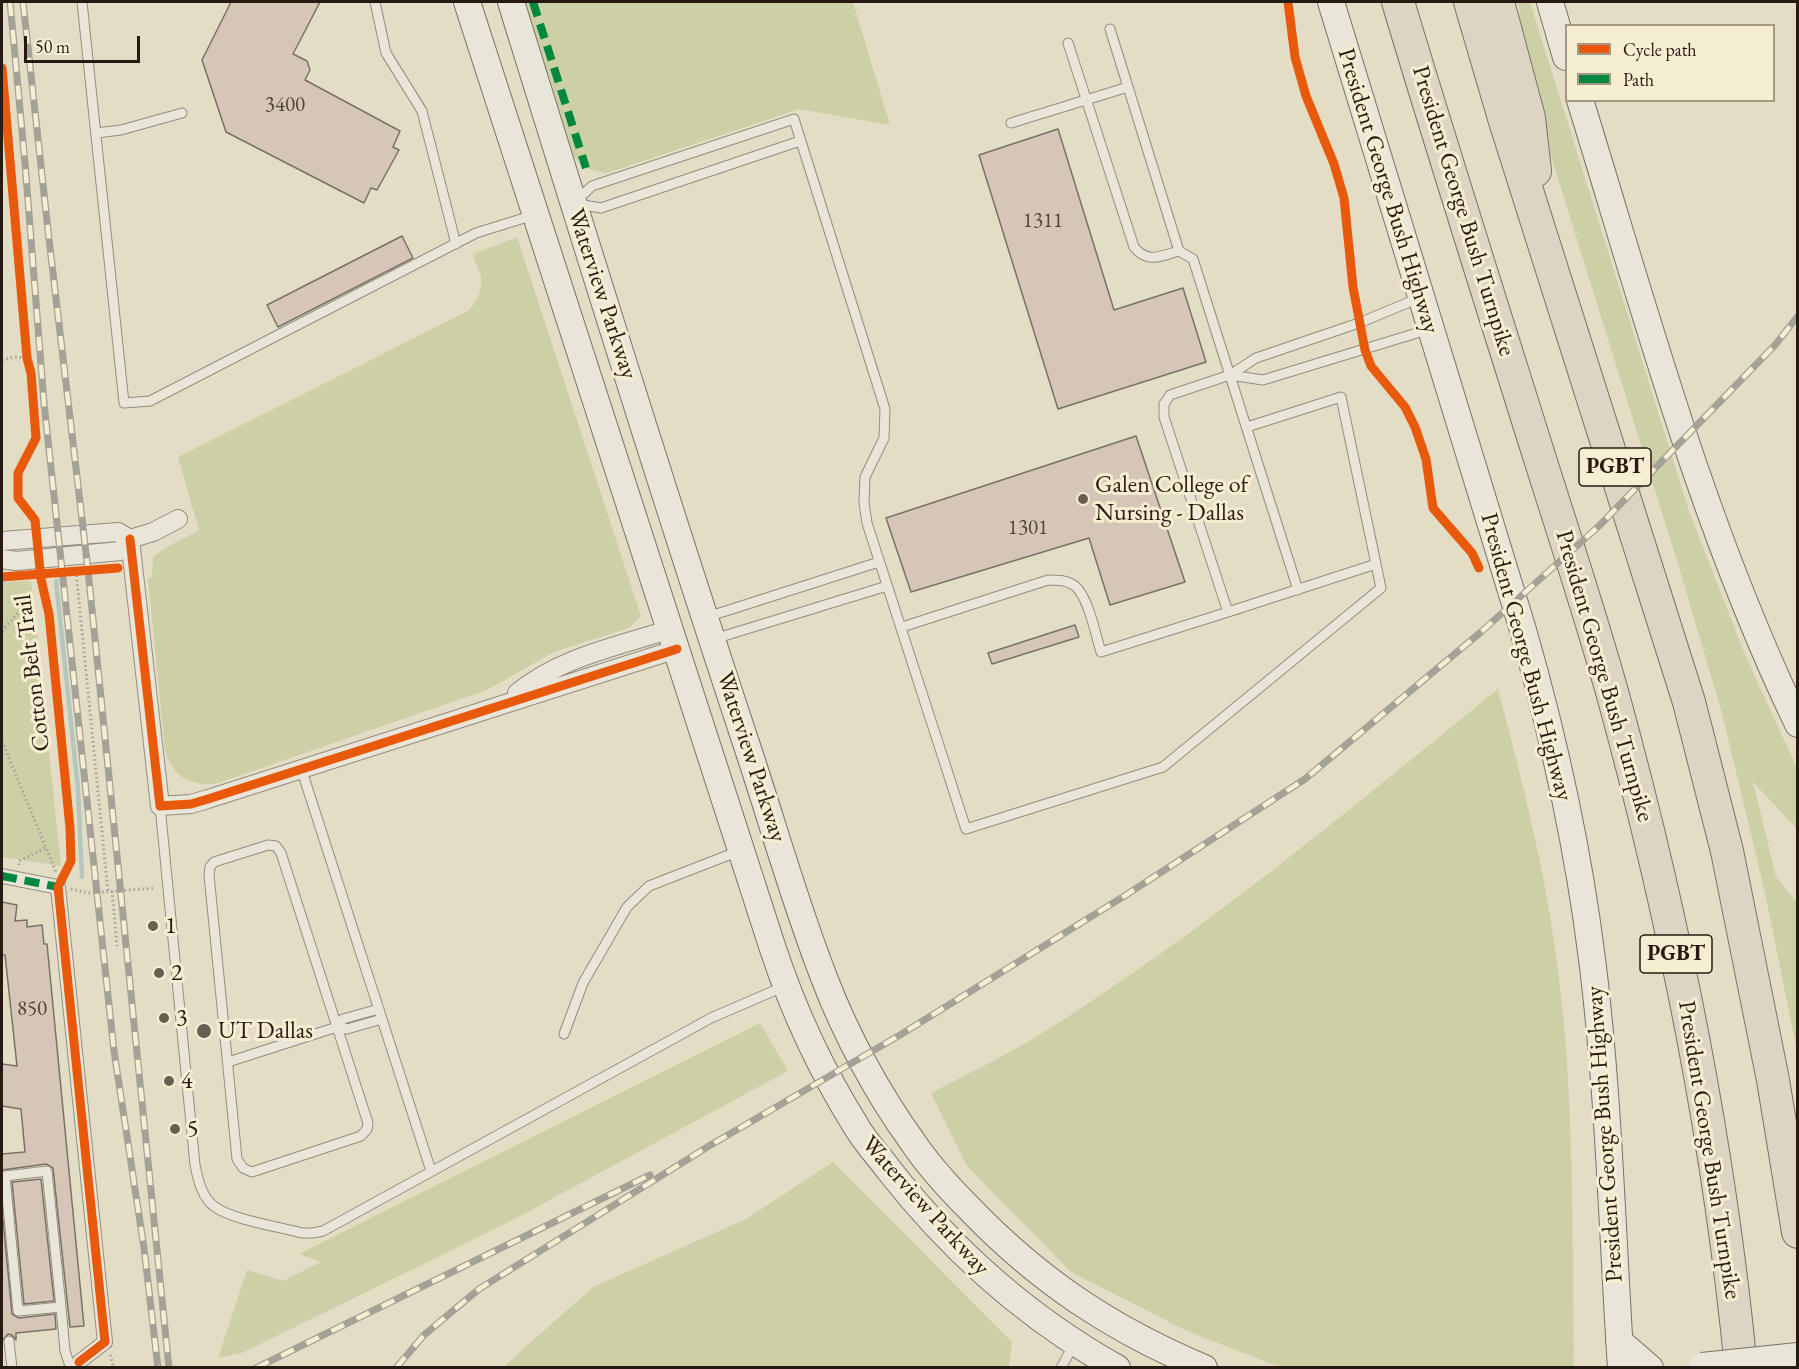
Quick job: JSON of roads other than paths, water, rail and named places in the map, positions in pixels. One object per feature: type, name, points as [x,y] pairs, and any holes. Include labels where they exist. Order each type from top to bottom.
[{"type":"highway","name":"President George Bush Turnpike","points":[[1398,2],[1594,633],[1646,823],[1673,942],[1704,1101],[1726,1240],[1741,1368]]},
{"type":"highway","name":"PGBT","points":[[1470,2],[1504,118],[1689,702],[1727,851],[1773,1080],[1797,1232]]},
{"type":"highway","points":[[1498,2],[1529,118],[1541,232]]},
{"type":"main road","name":"Waterview Parkway","points":[[467,2],[785,986],[818,1060],[856,1128],[904,1190],[981,1272],[1074,1344],[1118,1368]]},
{"type":"main road","name":"Waterview Parkway","points":[[511,2],[708,629],[825,982],[869,1074],[911,1141],[941,1179],[1022,1260],[1066,1294],[1124,1330],[1204,1368]]},
{"type":"main road","name":"President George Bush Highway","points":[[1330,2],[1539,685],[1573,837],[1586,915],[1598,1015],[1621,1368]]},
{"type":"main road","points":[[1550,2],[1565,54]]},
{"type":"main road","points":[[1581,102],[1716,530],[1754,626],[1797,724]]},
{"type":"main road","points":[[536,215],[574,204]]},
{"type":"main road","points":[[674,639],[708,629]]},
{"type":"main road","points":[[1600,1368],[1619,1339],[1650,1368]]},
{"type":"main road","points":[[1697,1367],[1797,1356]]},
{"type":"street","points":[[2,559],[16,561],[120,551],[130,539],[153,532],[178,519]]},
{"type":"street","points":[[2,541],[118,532],[130,539]]},
{"type":"street","points":[[130,539],[160,806],[191,804],[506,702],[674,639]]},
{"type":"street","points":[[2,876],[58,886],[105,1342],[72,1365]]},
{"type":"lane","points":[[82,2],[124,403],[150,401],[476,233],[536,215]]},
{"type":"lane","points":[[375,2],[386,53],[422,111],[456,244]]},
{"type":"lane","points":[[1110,29],[1179,251],[1193,259],[1298,590]]},
{"type":"lane","points":[[1068,43],[1134,247],[1141,256],[1153,258],[1179,251]]},
{"type":"lane","points":[[1011,123],[1128,87]]},
{"type":"lane","points":[[96,133],[121,130],[182,113]]},
{"type":"lane","points":[[574,204],[592,186],[794,119],[885,409],[884,438],[865,477],[867,523],[966,829],[1163,767],[1382,588],[1341,397],[1247,427]]},
{"type":"lane","points":[[574,204],[601,208],[800,141]]},
{"type":"lane","points":[[1228,612],[1164,417],[1164,404],[1170,395],[1230,375],[1256,358],[1359,323],[1421,297]]},
{"type":"lane","points":[[1230,375],[1263,380],[1431,328]]},
{"type":"lane","points":[[708,629],[879,562]]},
{"type":"lane","points":[[902,627],[1048,580],[1064,580],[1076,587],[1083,596],[1101,652],[1376,564]]},
{"type":"lane","points":[[708,629],[887,586]]},
{"type":"lane","points":[[301,768],[431,1171]]},
{"type":"lane","points":[[160,806],[195,1165],[201,1188],[214,1207],[233,1215],[302,1233],[323,1231],[711,1018],[785,986]]},
{"type":"lane","points":[[268,845],[276,846],[281,853],[337,1027],[368,1123],[367,1129],[361,1136],[252,1172],[243,1168],[237,1159],[209,875],[210,867],[214,862],[268,845]]},
{"type":"lane","points":[[564,1034],[583,983],[627,907],[649,886],[741,850]]},
{"type":"lane","points":[[337,1027],[344,1019],[379,1009]]},
{"type":"lane","points":[[228,1062],[337,1027],[347,1029],[382,1019]]},
{"type":"lane","points":[[61,1307],[18,1311],[5,1176],[47,1171],[61,1307],[65,1351],[72,1365]]},
{"type":"lane","points":[[9,1341],[12,1368]]},
{"type":"lane","points":[[1061,1368],[1074,1344]]},
{"type":"waterway","points":[[56,581],[78,789],[82,877]]},
{"type":"railway","points":[[10,2],[44,403],[114,1051],[144,1248],[158,1368]]},
{"type":"railway","points":[[23,2],[88,570],[169,1368]]},
{"type":"railway","points":[[396,1368],[424,1335],[479,1289],[709,1146],[900,1035],[1126,895],[1305,779],[1481,632],[1599,526],[1775,345],[1798,316]]},
{"type":"railway","points":[[256,1368],[650,1175]]},
{"type":"place","name":"Galen College of Nursing - Dallas","points":[[1083,499]]},
{"type":"place","name":"1","points":[[153,926]]},
{"type":"place","name":"2","points":[[159,973]]},
{"type":"place","name":"3","points":[[164,1018]]},
{"type":"place","name":"UT Dallas","points":[[204,1031]]},
{"type":"place","name":"4","points":[[169,1081]]},
{"type":"place","name":"5","points":[[175,1129]]}]
